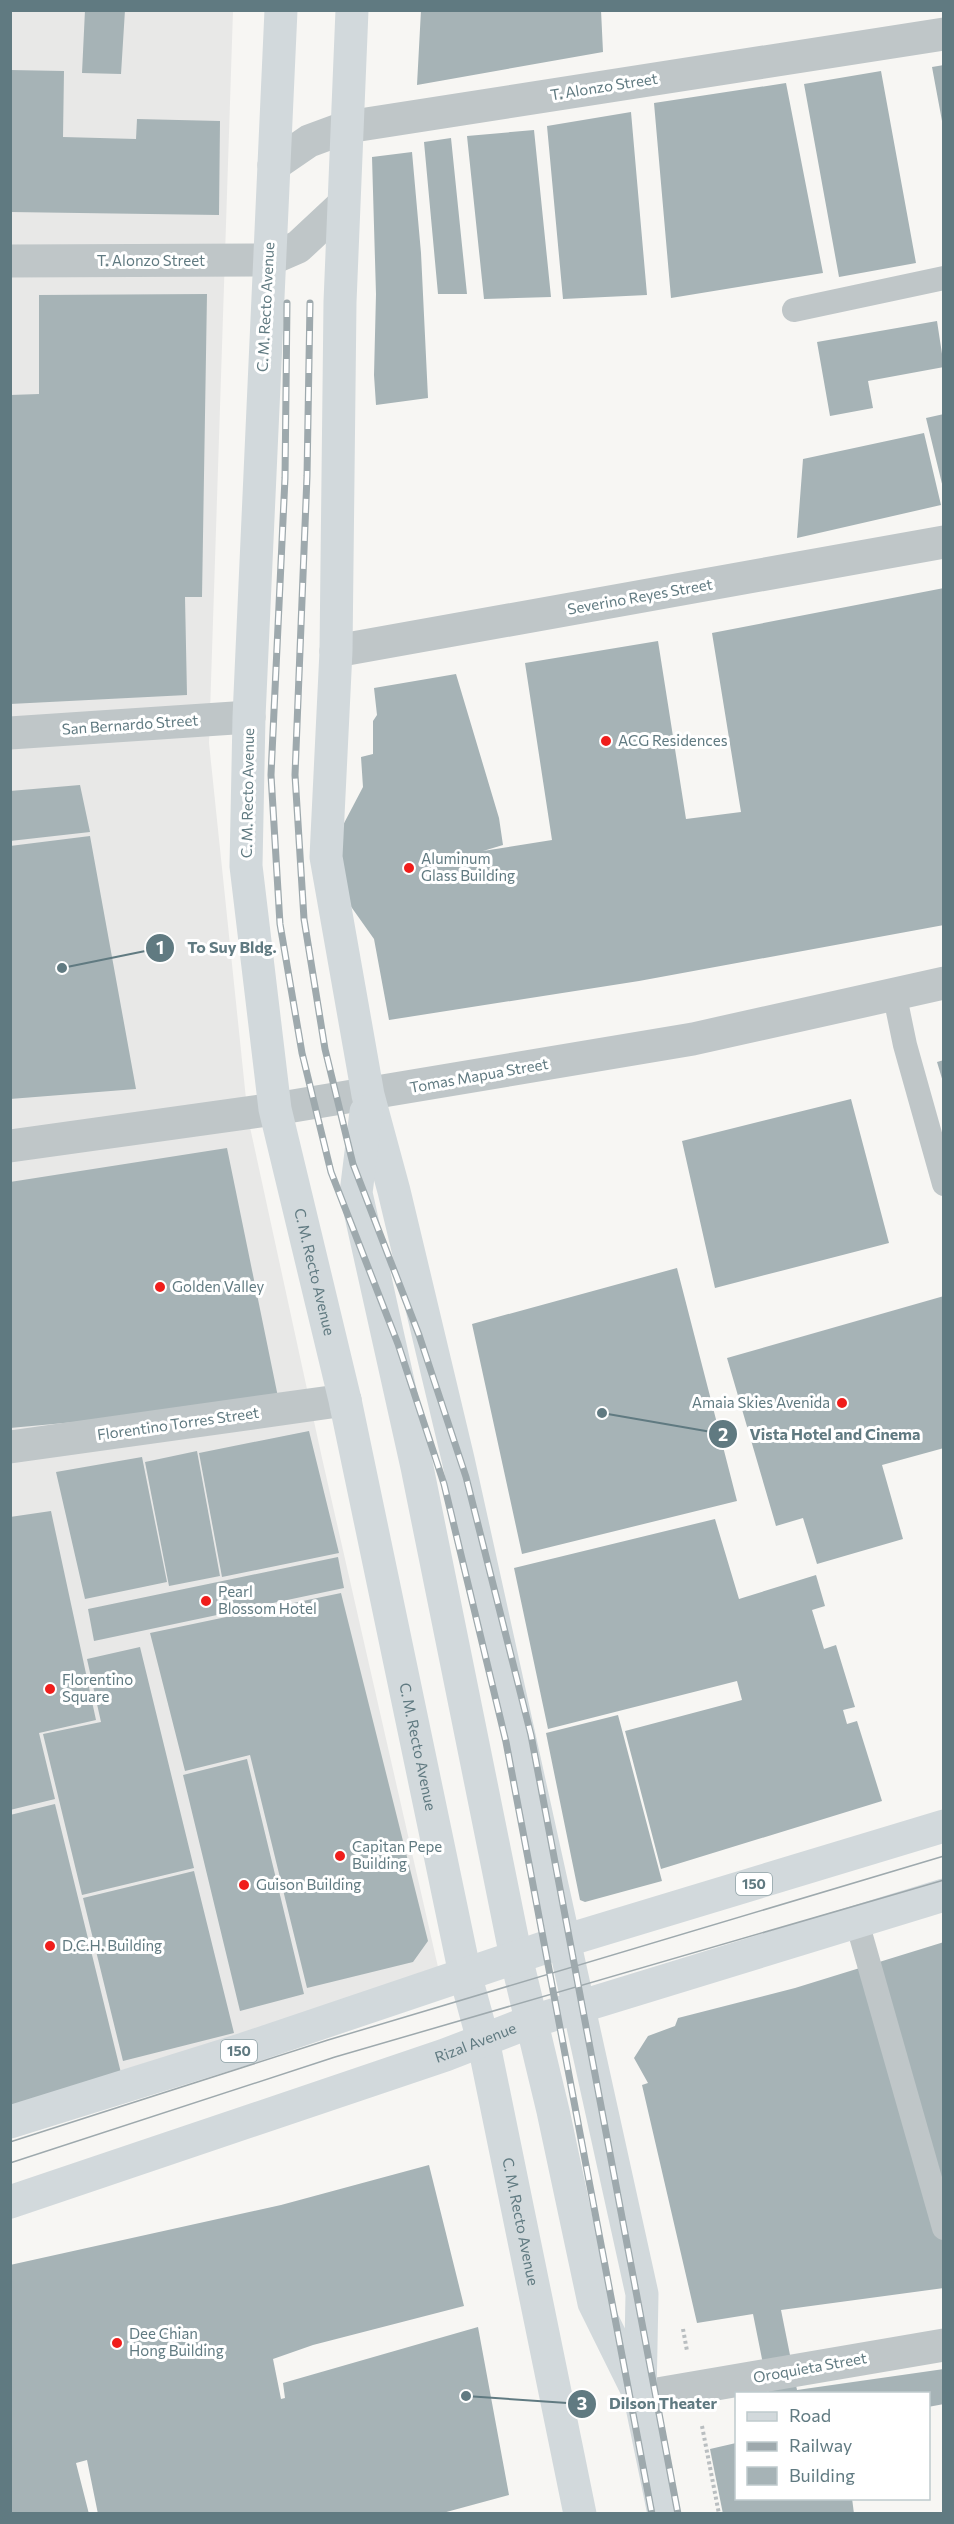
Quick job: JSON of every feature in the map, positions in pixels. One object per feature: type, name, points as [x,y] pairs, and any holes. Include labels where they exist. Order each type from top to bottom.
[{"type":"main road","name":"C. M. Recto Avenue","points":[[281,10],[249,717],[246,866],[275,1109],[345,1400],[465,1974],[483,2040],[580,2514]]},
{"type":"main road","points":[[352,10],[343,205],[336,651],[326,857],[368,1095],[392,1182],[455,1447],[577,2008],[642,2294],[640,2397],[664,2514]]},
{"type":"main road","points":[[368,1095],[356,1193],[419,1478],[516,1957],[553,2110],[594,2303],[640,2397]]},
{"type":"main road","name":"150","points":[[10,2122],[244,2049],[564,1941],[944,1826]]},
{"type":"main road","name":"Rizal Avenue","points":[[10,2202],[445,2055],[530,2022],[944,1895]]},
{"type":"street","name":"T. Alonzo Street","points":[[274,165],[309,141],[346,127],[944,34]]},
{"type":"street","name":"T. Alonzo Street","points":[[10,261],[268,261],[298,247],[343,205]]},
{"type":"street","name":"Severino Reyes Street","points":[[336,651],[944,542]]},
{"type":"street","name":"San Bernardo Street","points":[[10,733],[249,717]]},
{"type":"street","name":"Tomas Mapua Street","points":[[10,1146],[368,1095],[693,1039],[894,992],[944,983]]},
{"type":"street","name":"Florentino Torres Street","points":[[10,1447],[345,1400]]},
{"type":"street","name":"Oroquieta Street","points":[[640,2397],[944,2345]]},
{"type":"lane","points":[[794,310],[944,278]]},
{"type":"lane","points":[[894,992],[904,1045],[944,1184]]},
{"type":"lane","points":[[857,1922],[944,2228]]},
{"type":"shaded area","points":[[11,11],[233,11],[209,743],[248,1118],[322,1458],[438,1967],[261,2028],[11,2104]]},
{"type":"building","points":[[85,10],[125,10],[121,74],[82,73]]},
{"type":"building","points":[[421,10],[601,10],[603,52],[417,85]]},
{"type":"building","points":[[944,65],[944,121],[942,121],[932,67]]},
{"type":"building","points":[[10,70],[64,71],[63,137],[136,139],[137,119],[220,121],[219,215],[10,212]]},
{"type":"building","points":[[881,71],[916,263],[839,277],[804,84]]},
{"type":"building","points":[[786,83],[823,273],[671,298],[654,103]]},
{"type":"building","points":[[631,112],[647,295],[563,299],[547,126]]},
{"type":"building","points":[[534,130],[551,297],[484,299],[467,136]]},
{"type":"building","points":[[451,138],[467,294],[438,294],[424,142]]},
{"type":"building","points":[[412,152],[421,253],[428,398],[376,405],[372,157]]},
{"type":"building","points":[[207,294],[202,597],[185,597],[187,695],[10,704],[10,395],[39,394],[39,295]]},
{"type":"building","points":[[937,321],[944,367],[868,381],[873,408],[830,416],[817,342]]},
{"type":"building","points":[[944,414],[944,487],[943,488],[926,418]]},
{"type":"building","points":[[924,433],[941,505],[797,538],[803,459]]},
{"type":"building","points":[[944,588],[944,925],[639,981],[389,1020],[374,939],[335,884],[331,848],[363,787],[361,757],[373,754],[373,721],[377,715],[374,688],[456,674],[499,818],[503,845],[483,851],[552,840],[525,663],[658,641],[686,819],[741,812],[712,633]]},
{"type":"building","points":[[80,785],[90,832],[10,841],[10,791]]},
{"type":"building","points":[[90,836],[136,1089],[10,1099],[10,846]]},
{"type":"building","points":[[944,1060],[944,1082],[943,1082],[937,1062]]},
{"type":"building","points":[[851,1099],[889,1243],[715,1288],[682,1141]]},
{"type":"building","name":"Golden Valley","points":[[227,1148],[278,1397],[10,1428],[10,1182]]},
{"type":"building","points":[[677,1268],[737,1501],[522,1554],[472,1324]]},
{"type":"building","name":"Amaia Skies Avenida","points":[[944,1296],[944,1448],[882,1465],[903,1539],[817,1564],[803,1518],[776,1526],[727,1358]]},
{"type":"building","points":[[309,1431],[339,1553],[222,1577],[199,1453]]},
{"type":"building","points":[[197,1451],[220,1576],[169,1586],[145,1462]]},
{"type":"building","points":[[142,1457],[167,1582],[85,1599],[56,1472]]},
{"type":"building","name":"Florentino Square","points":[[51,1511],[96,1720],[39,1733],[55,1799],[10,1810],[10,1517]]},
{"type":"building","points":[[715,1519],[739,1599],[816,1575],[825,1606],[812,1610],[824,1649],[836,1645],[855,1707],[843,1710],[847,1724],[857,1721],[882,1801],[661,1869],[625,1731],[742,1700],[737,1681],[548,1729],[514,1568]]},
{"type":"building","name":"Pearl Blossom Hotel","points":[[338,1557],[344,1588],[94,1641],[88,1609]]},
{"type":"building","name":"Capitan Pepe Building","points":[[341,1593],[428,1941],[413,1962],[307,1988],[250,1755],[185,1771],[150,1633]]},
{"type":"building","points":[[140,1647],[194,1868],[82,1895],[43,1734],[101,1722],[87,1659]]},
{"type":"building","points":[[618,1715],[662,1881],[585,1902],[580,1900],[546,1733]]},
{"type":"building","name":"Guison Building","points":[[247,1759],[304,1994],[240,2011],[183,1775]]},
{"type":"building","name":"D.C.H. Building","points":[[55,1804],[122,2077],[10,2109],[10,1815]]},
{"type":"building","points":[[194,1871],[234,2033],[123,2061],[83,1898]]},
{"type":"building","points":[[944,1942],[944,2288],[781,2310],[797,2390],[944,2369],[944,2404],[930,2407],[930,2392],[769,2392],[753,2314],[697,2323],[642,2085],[648,2083],[634,2058],[648,2036],[675,2026],[678,2018],[795,1988]]},
{"type":"building","points":[[429,2165],[464,2306],[313,2345],[273,2359],[281,2399],[285,2398],[283,2383],[478,2327],[509,2495],[439,2514],[98,2514],[87,2460],[76,2463],[89,2514],[10,2514],[10,2265],[281,2205]]},
{"type":"building","points":[[735,2443],[735,2500],[852,2500],[854,2514],[723,2514],[710,2449]]},
{"type":"tram line","points":[[10,2142],[328,2040],[944,1856]]},
{"type":"tram line","points":[[10,2163],[335,2057],[944,1880]]},
{"type":"railway","points":[[287,303],[285,478],[271,775],[280,924],[302,1053],[331,1172],[398,1344],[444,1484],[506,1742],[652,2514]]},
{"type":"railway","points":[[310,303],[307,476],[295,775],[304,919],[325,1049],[353,1164],[419,1335],[466,1477],[531,1735],[678,2514]]},
{"type":"place","name":"ACG Residences","points":[[606,741]]},
{"type":"place","name":"Aluminum Glass Building","points":[[409,868]]},
{"type":"place","name":"To Suy Bldg.","points":[[62,968]]},
{"type":"place","name":"Golden Valley","points":[[160,1287]]},
{"type":"place","name":"Amaia Skies Avenida","points":[[842,1403]]},
{"type":"place","name":"Vista Hotel and Cinema","points":[[602,1413]]},
{"type":"place","name":"Pearl Blossom Hotel","points":[[206,1601]]},
{"type":"place","name":"Florentino Square","points":[[50,1689]]},
{"type":"place","name":"Capitan Pepe Building","points":[[340,1856]]},
{"type":"place","name":"Guison Building","points":[[244,1885]]},
{"type":"place","name":"D.C.H. Building","points":[[50,1946]]},
{"type":"place","name":"Dee Chian Hong Building","points":[[117,2343]]},
{"type":"place","name":"Dilson Theater","points":[[466,2396]]}]
